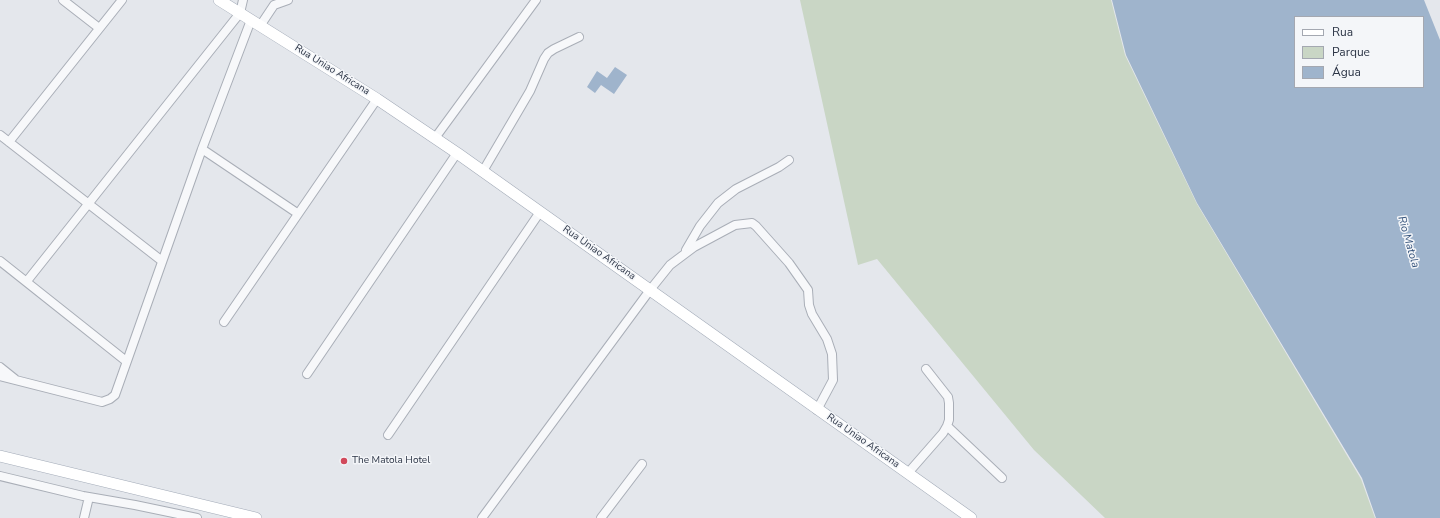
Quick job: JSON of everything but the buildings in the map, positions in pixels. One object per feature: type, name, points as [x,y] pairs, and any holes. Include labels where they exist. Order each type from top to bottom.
[{"type":"main road","name":"Rua Uniao Africana","points":[[219,0],[377,98],[457,153],[971,518]]},
{"type":"main road","points":[[0,456],[256,518]]},
{"type":"street","points":[[63,0],[99,28]]},
{"type":"street","points":[[10,142],[122,0]]},
{"type":"street","points":[[27,281],[240,13],[243,0]]},
{"type":"street","points":[[0,376],[102,402],[115,395],[126,360],[202,149],[255,23],[274,6],[288,0]]},
{"type":"street","points":[[435,138],[536,0]]},
{"type":"street","points":[[483,171],[530,91],[548,53],[579,37]]},
{"type":"street","points":[[224,322],[377,98]]},
{"type":"street","points":[[0,135],[162,261]]},
{"type":"street","points":[[202,149],[297,214]]},
{"type":"street","points":[[307,374],[457,153]]},
{"type":"street","points":[[685,253],[700,226],[718,203],[736,190],[789,160]]},
{"type":"street","points":[[388,435],[540,212]]},
{"type":"street","points":[[482,518],[670,265],[685,253],[727,228],[735,225],[752,224],[756,226],[789,263],[808,290],[809,305],[812,314],[827,339],[832,354],[833,380],[817,410]]},
{"type":"street","points":[[0,261],[126,360]]},
{"type":"street","points":[[0,367],[17,380]]},
{"type":"street","points":[[908,473],[947,426],[950,408],[948,397],[926,369]]},
{"type":"street","points":[[947,426],[1002,478]]},
{"type":"street","points":[[601,518],[642,464]]},
{"type":"street","points":[[0,476],[90,497],[197,518]]},
{"type":"street","points":[[84,518],[90,497]]},
{"type":"green space","points":[[800,0],[1111,0],[1125,55],[1197,204],[1361,479],[1375,518],[1105,518],[1034,450],[877,259],[858,265]]},
{"type":"water","name":"Rio Matola","points":[[1112,0],[1424,0],[1440,40],[1440,518],[1376,518],[1362,478],[1197,203],[1126,55]]},
{"type":"water","points":[[615,67],[627,75],[614,94],[601,85],[595,93],[587,87],[597,71],[607,78]]},
{"type":"place","name":"The Matola Hotel","points":[[344,461]]}]
